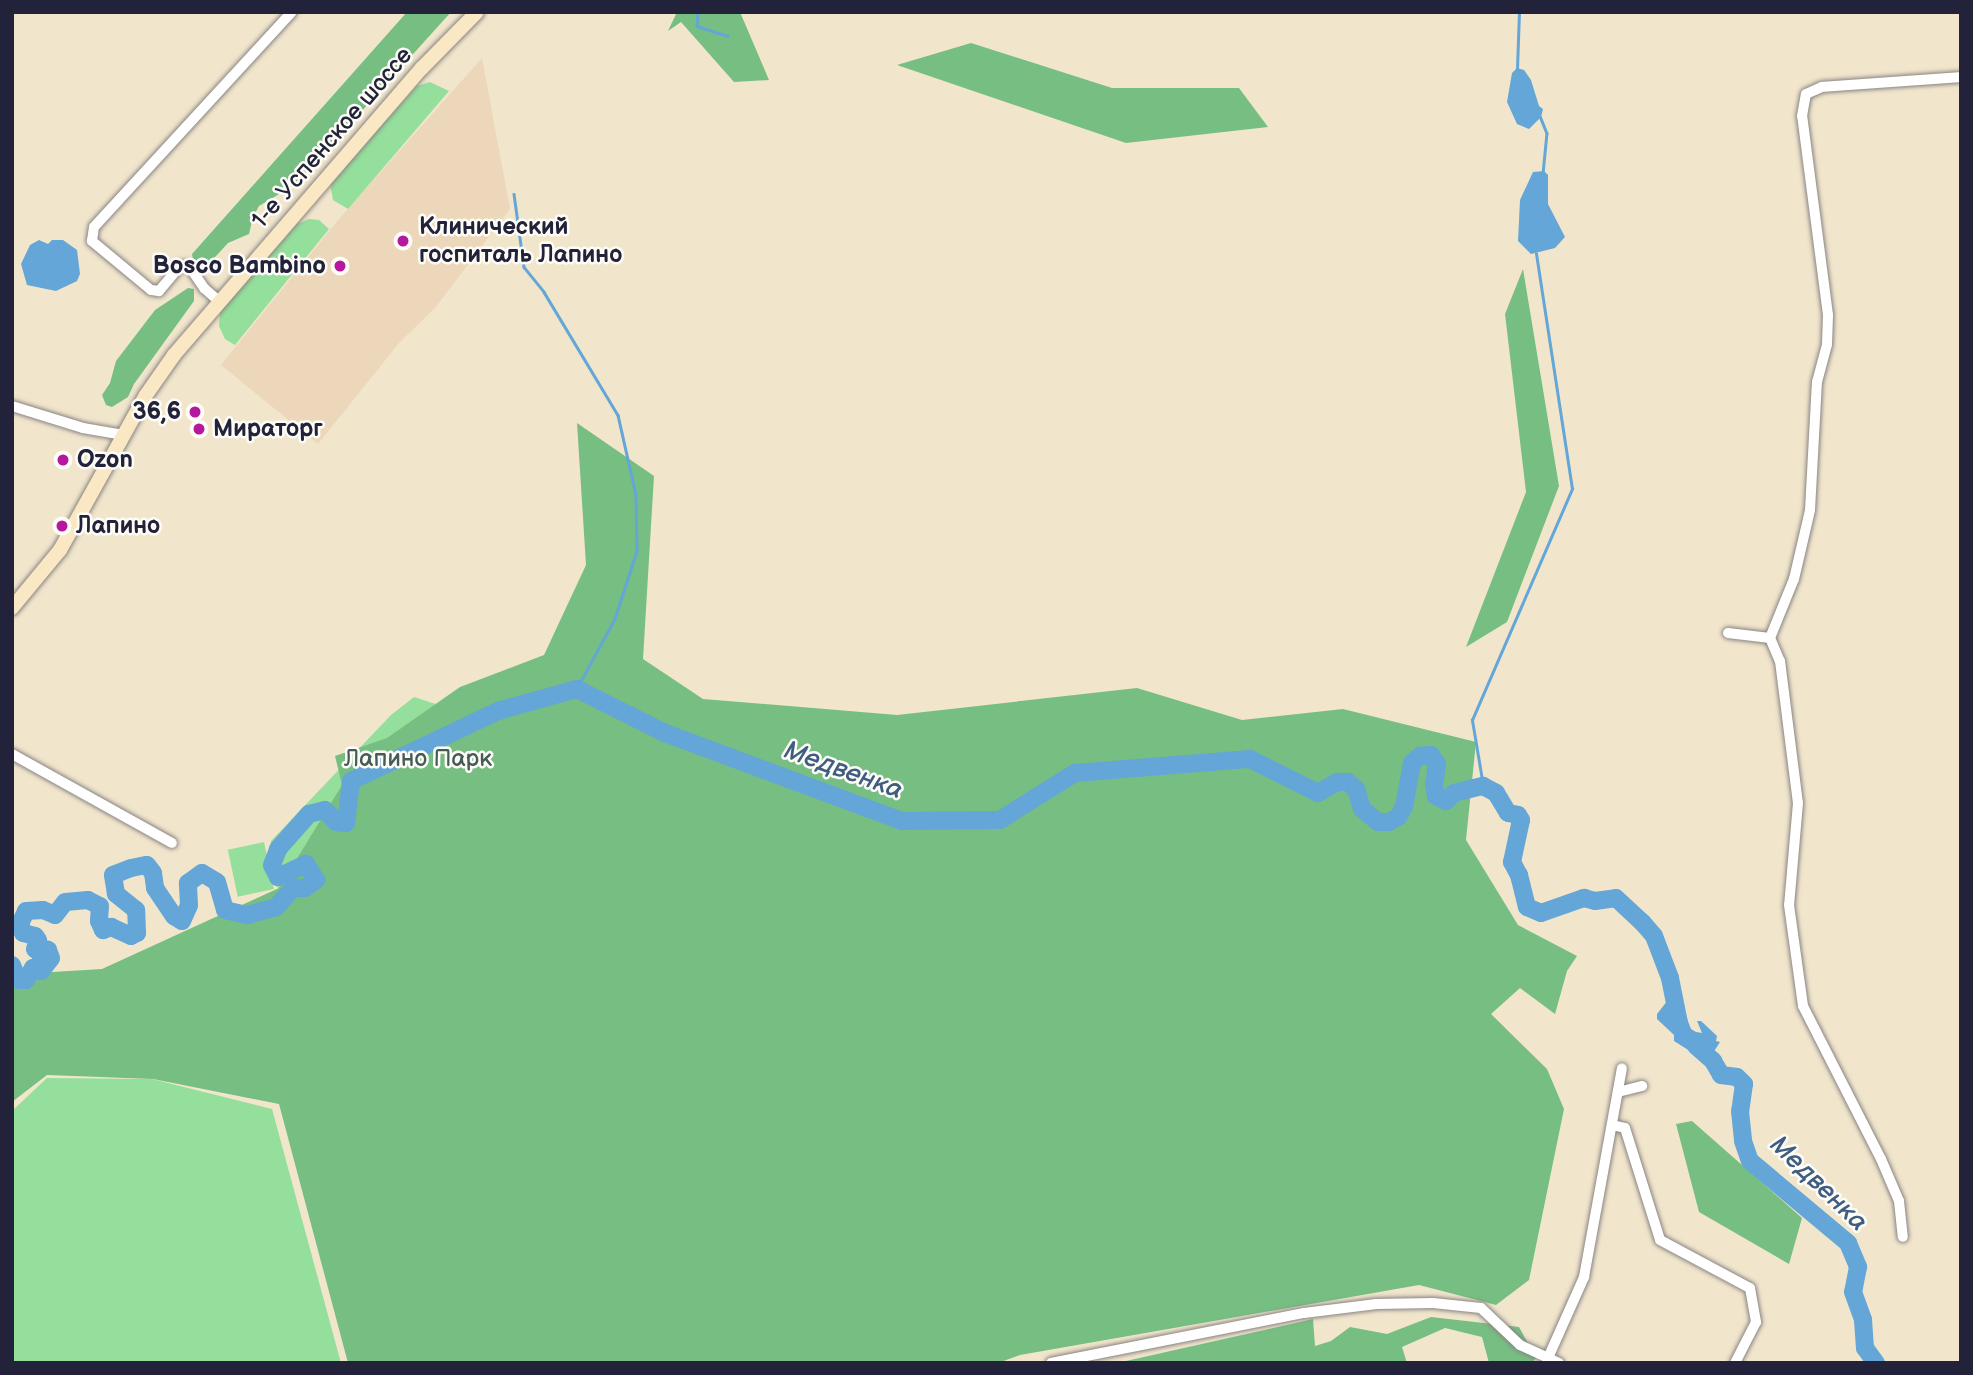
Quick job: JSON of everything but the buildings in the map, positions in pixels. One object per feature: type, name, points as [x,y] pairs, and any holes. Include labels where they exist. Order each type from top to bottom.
[{"type":"main road","name":"1-е Успенское шоссе","points":[[12,608],[60,550],[123,435],[164,369],[422,68],[477,12]]},
{"type":"street","points":[[220,302],[204,288],[189,266],[180,267],[159,291],[151,290],[92,241],[94,227],[292,12]]},
{"type":"street","points":[[1903,1237],[1899,1201],[1881,1159],[1803,1006],[1789,905],[1798,803],[1780,661],[1770,638],[1794,579],[1807,523],[1812,489],[1817,382],[1828,329],[1802,116],[1806,94],[1822,86],[1961,77]]},
{"type":"street","points":[[12,406],[83,428],[123,435]]},
{"type":"street","points":[[1728,633],[1770,638]]},
{"type":"street","points":[[12,754],[172,843]]},
{"type":"street","points":[[1051,1363],[1304,1313],[1393,1303],[1433,1303],[1482,1308],[1520,1345],[1554,1360],[1584,1277],[1622,1068]]},
{"type":"street","points":[[1618,1092],[1642,1086]]},
{"type":"street","points":[[1612,1125],[1625,1128],[1660,1240],[1750,1288],[1756,1322],[1735,1363]]},
{"type":"shaded area","name":"Клинический госпиталь Лапино","points":[[482,58],[510,209],[435,308],[399,343],[318,444],[221,365],[338,220]]},
{"type":"green space","points":[[407,12],[451,12],[296,184],[259,206],[249,234],[228,243],[205,268],[194,265],[192,254]]},
{"type":"green space","points":[[677,12],[740,12],[769,80],[734,82],[681,22],[668,31]]},
{"type":"green space","points":[[971,43],[1112,88],[1239,88],[1268,127],[1126,143],[897,65]]},
{"type":"green space","points":[[430,82],[449,91],[348,209],[333,200],[330,184],[337,175],[417,86]]},
{"type":"green space","points":[[309,219],[319,220],[329,229],[235,345],[225,339],[219,326],[220,312],[297,224]]},
{"type":"green space","points":[[1523,269],[1559,486],[1507,622],[1466,647],[1526,492],[1505,314]]},
{"type":"green space","points":[[188,288],[194,289],[194,301],[134,384],[128,397],[112,407],[106,405],[102,395],[110,383],[116,361],[155,310]]},
{"type":"green space","name":"Лапино Парк","points":[[577,423],[654,476],[643,659],[703,699],[897,715],[1137,688],[1242,720],[1343,709],[1476,742],[1466,840],[1518,925],[1577,956],[1567,971],[1555,1014],[1520,988],[1491,1014],[1547,1069],[1564,1109],[1529,1280],[1496,1305],[1419,1285],[1020,1355],[998,1363],[348,1363],[279,1104],[153,1079],[47,1075],[12,1102],[12,978],[36,973],[102,969],[279,888],[342,785],[335,756],[387,738],[460,687],[544,655],[586,565]]},
{"type":"green space","points":[[414,697],[448,708],[301,909],[276,886],[269,860],[271,841],[391,715]]},
{"type":"green space","points":[[264,842],[274,889],[238,897],[228,850]]},
{"type":"green space","points":[[47,1078],[152,1079],[272,1109],[341,1363],[12,1363],[12,1111]]},
{"type":"green space","points":[[1692,1121],[1802,1218],[1789,1264],[1699,1212],[1676,1124]]},
{"type":"green space","points":[[1431,1317],[1519,1327],[1536,1358],[1532,1363],[1489,1363],[1482,1337],[1445,1328],[1402,1347],[1407,1363],[1117,1363],[1313,1319],[1315,1346],[1331,1341],[1350,1327],[1387,1334]]},
{"type":"water","points":[[1517,68],[1524,70],[1531,80],[1539,106],[1543,109],[1541,117],[1529,129],[1517,124],[1507,102],[1512,73]]},
{"type":"water","points":[[1544,171],[1548,175],[1548,204],[1565,237],[1555,248],[1531,254],[1518,241],[1520,200],[1533,172]]},
{"type":"water","points":[[39,240],[48,244],[52,240],[63,240],[77,250],[80,274],[77,281],[56,291],[27,285],[21,264],[30,245]]},
{"type":"water","points":[[1668,1000],[1681,1003],[1691,1029],[1702,1033],[1697,1021],[1701,1021],[1717,1036],[1716,1041],[1720,1042],[1713,1053],[1713,1061],[1704,1054],[1693,1053],[1674,1041],[1674,1035],[1657,1019],[1657,1014]]},
{"type":"waterway","points":[[698,12],[697,26],[727,36]]},
{"type":"waterway","points":[[1517,69],[1519,12]]},
{"type":"waterway","points":[[1540,116],[1547,133],[1543,174]]},
{"type":"waterway","points":[[514,194],[524,267],[544,292],[618,415],[636,495],[637,551],[615,619],[577,689]]},
{"type":"waterway","points":[[1483,786],[1472,720],[1572,489],[1536,254]]},
{"type":"waterway","name":"Медвенка","points":[[12,965],[18,980],[26,980],[33,968],[41,971],[51,958],[48,950],[40,953],[35,949],[38,940],[35,936],[23,933],[20,924],[26,911],[43,910],[55,915],[65,902],[88,900],[100,906],[99,921],[103,930],[111,927],[131,936],[137,933],[136,910],[116,894],[113,875],[131,868],[147,865],[153,873],[155,888],[174,916],[182,921],[189,905],[188,883],[202,873],[217,882],[225,910],[247,915],[276,907],[294,888],[305,888],[316,880],[306,864],[278,877],[272,865],[278,849],[309,814],[325,810],[336,822],[346,823],[351,781],[498,711],[577,689],[665,733],[902,821],[1000,820],[1075,773],[1250,759],[1318,793],[1337,782],[1348,782],[1356,789],[1362,809],[1378,822],[1389,822],[1398,817],[1404,807],[1412,763],[1420,756],[1431,755],[1437,764],[1434,785],[1436,796],[1446,801],[1454,793],[1483,786],[1496,793],[1508,813],[1518,815],[1521,820],[1512,862],[1519,875],[1527,907],[1541,913],[1584,898],[1595,901],[1616,898],[1642,922],[1654,936],[1670,978],[1679,1023]]},
{"type":"waterway","name":"Медвенка","points":[[1696,1046],[1713,1061],[1721,1075],[1737,1077],[1744,1084],[1740,1111],[1743,1141],[1750,1161],[1848,1243],[1858,1267],[1853,1292],[1863,1320],[1865,1348],[1876,1363]]},
{"type":"place","name":"Клинический госпиталь Лапино","points":[[403,241]]},
{"type":"place","name":"Bosco Bambino","points":[[340,266]]},
{"type":"place","name":"36,6","points":[[195,412]]},
{"type":"place","name":"Мираторг","points":[[199,429]]},
{"type":"place","name":"Ozon","points":[[63,460]]},
{"type":"place","name":"Лапино","points":[[62,526]]}]
